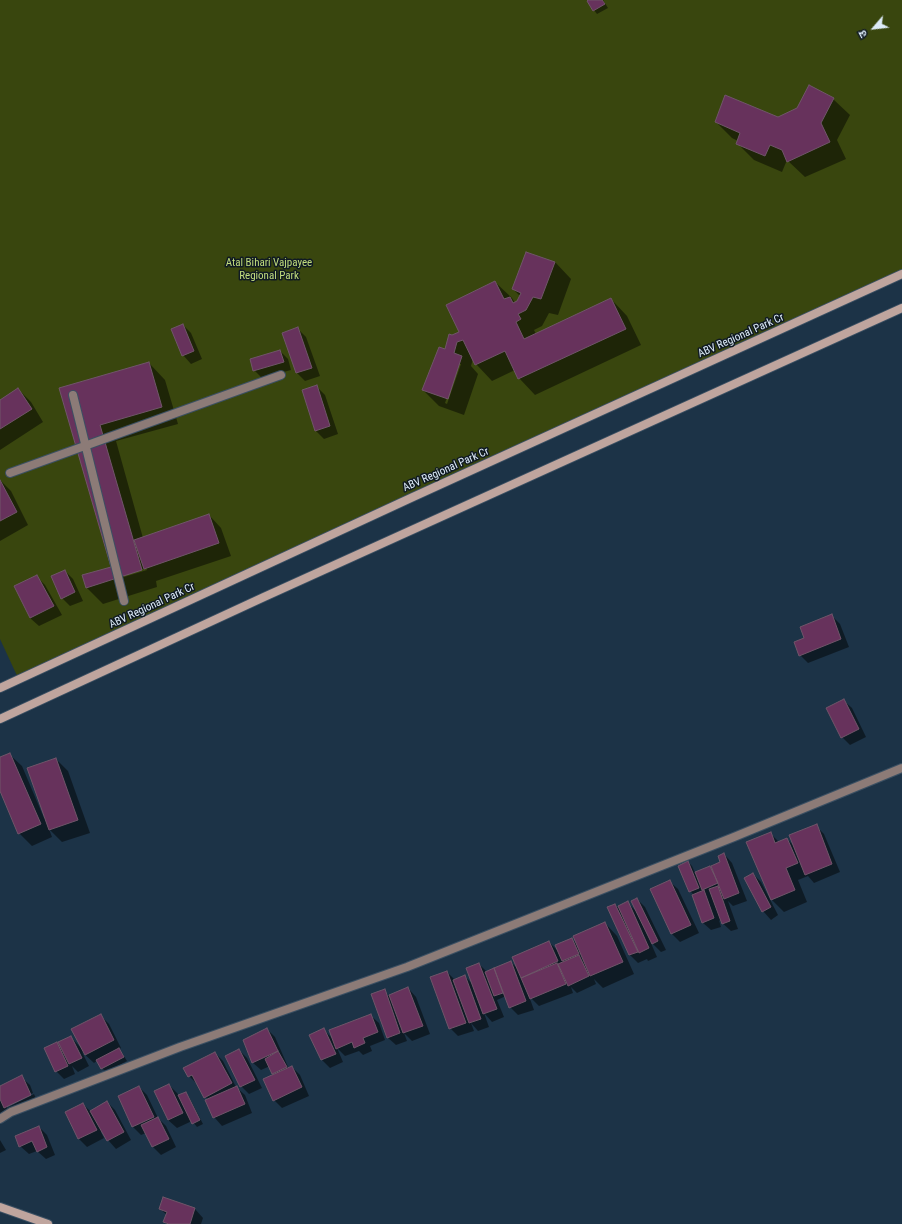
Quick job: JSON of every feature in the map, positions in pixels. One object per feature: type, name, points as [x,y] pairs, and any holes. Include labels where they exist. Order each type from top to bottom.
[{"type":"street","name":"ABV Regional Park Cr","points":[[0,688],[406,500],[902,274]]},
{"type":"street","points":[[0,719],[264,597],[902,308]]},
{"type":"street","points":[[10,473],[281,375]]},
{"type":"street","points":[[73,395],[124,601]]},
{"type":"street","points":[[0,1119],[11,1112],[180,1047],[407,967],[734,837],[902,768]]},
{"type":"street","points":[[0,1207],[48,1224]]},
{"type":"green space","name":"Atal Bihari Vajpayee Regional Park","points":[[0,0],[902,0],[902,274],[19,680],[0,639]]},
{"type":"building","points":[[602,0],[605,4],[593,11],[587,1]]},
{"type":"building","points":[[809,85],[834,98],[821,123],[830,142],[787,162],[782,150],[770,145],[765,156],[736,144],[740,133],[715,122],[725,95],[778,117],[797,108]]},
{"type":"building","points":[[526,252],[555,262],[541,299],[533,297],[526,310],[518,314],[521,319],[516,322],[524,339],[611,298],[626,329],[518,379],[505,351],[475,365],[463,340],[457,342],[454,353],[462,356],[448,399],[422,390],[439,347],[445,349],[449,334],[452,335],[459,332],[446,305],[495,281],[504,299],[510,297],[513,303],[517,301],[521,293],[512,289]]},
{"type":"building","points":[[183,324],[194,351],[182,356],[171,329]]},
{"type":"building","points":[[298,327],[312,368],[296,373],[282,333]]},
{"type":"building","points":[[280,350],[284,362],[253,371],[250,359]]},
{"type":"building","points":[[149,362],[162,407],[100,425],[142,570],[86,588],[82,575],[111,567],[59,388]]},
{"type":"building","points":[[317,385],[330,426],[315,431],[302,390]]},
{"type":"building","points":[[18,388],[32,409],[0,429],[0,400]]},
{"type":"building","points":[[0,480],[17,512],[0,521]]},
{"type":"building","points":[[209,514],[219,543],[144,569],[134,540]]},
{"type":"building","points":[[65,570],[75,592],[61,599],[51,576]]},
{"type":"building","points":[[37,575],[54,606],[30,618],[14,586]]},
{"type":"building","points":[[832,614],[841,639],[799,656],[794,642],[804,638],[800,627]]},
{"type":"building","points":[[844,699],[859,729],[841,738],[826,708]]},
{"type":"building","points":[[10,753],[41,824],[18,834],[0,791],[0,757]]},
{"type":"building","points":[[56,758],[78,820],[49,830],[27,768]]},
{"type":"building","points":[[817,824],[832,864],[805,875],[789,835]]},
{"type":"building","points":[[771,832],[775,843],[787,838],[798,863],[786,868],[795,890],[771,900],[746,842]]},
{"type":"building","points":[[724,853],[739,893],[724,899],[711,866],[720,862],[718,856]]},
{"type":"building","points":[[688,861],[699,888],[689,892],[678,866]]},
{"type":"building","points":[[710,866],[718,883],[702,890],[695,872]]},
{"type":"building","points":[[753,873],[771,907],[762,912],[744,878]]},
{"type":"building","points":[[670,880],[691,925],[671,934],[650,889]]},
{"type":"building","points":[[718,886],[730,921],[722,924],[709,889]]},
{"type":"building","points":[[704,890],[714,918],[702,923],[692,895]]},
{"type":"building","points":[[637,898],[658,941],[652,944],[631,901]]},
{"type":"building","points":[[628,901],[649,948],[639,953],[618,906]]},
{"type":"building","points":[[615,904],[638,952],[629,955],[607,907]]},
{"type":"building","points":[[605,922],[623,962],[590,976],[573,936]]},
{"type":"building","points":[[572,938],[579,954],[562,961],[555,945]]},
{"type":"building","points":[[549,941],[558,961],[521,978],[512,957]]},
{"type":"building","points":[[579,955],[589,976],[568,986],[558,964]]},
{"type":"building","points":[[511,961],[526,1001],[509,1008],[494,968]]},
{"type":"building","points":[[479,963],[497,1009],[483,1014],[466,968]]},
{"type":"building","points":[[557,963],[566,984],[530,999],[521,978]]},
{"type":"building","points":[[494,968],[503,993],[494,996],[485,972]]},
{"type":"building","points":[[447,971],[466,1023],[449,1029],[430,977]]},
{"type":"building","points":[[465,975],[481,1019],[469,1023],[453,980]]},
{"type":"building","points":[[408,987],[423,1026],[403,1033],[389,995]]},
{"type":"building","points":[[385,989],[400,1033],[387,1038],[371,994]]},
{"type":"building","points":[[101,1014],[114,1040],[85,1055],[71,1029]]},
{"type":"building","points":[[371,1014],[378,1032],[363,1038],[365,1043],[354,1048],[352,1042],[336,1049],[329,1030]]},
{"type":"building","points":[[267,1028],[278,1051],[252,1063],[243,1040]]},
{"type":"building","points":[[324,1028],[336,1054],[321,1060],[309,1035]]},
{"type":"building","points":[[71,1036],[82,1058],[69,1064],[58,1042]]},
{"type":"building","points":[[57,1042],[68,1066],[55,1072],[44,1048]]},
{"type":"building","points":[[119,1048],[124,1057],[101,1069],[96,1060]]},
{"type":"building","points":[[239,1049],[255,1080],[240,1087],[225,1056]]},
{"type":"building","points":[[278,1051],[287,1067],[272,1074],[265,1059]]},
{"type":"building","points":[[215,1052],[232,1083],[204,1098],[192,1075],[188,1077],[183,1068]]},
{"type":"building","points":[[292,1066],[302,1087],[273,1101],[263,1079]]},
{"type":"building","points":[[22,1075],[31,1095],[4,1108],[0,1099],[0,1086]]},
{"type":"building","points":[[169,1084],[183,1113],[168,1120],[154,1091]]},
{"type":"building","points":[[139,1086],[154,1117],[132,1127],[118,1096]]},
{"type":"building","points":[[237,1086],[245,1104],[213,1118],[205,1100]]},
{"type":"building","points":[[186,1092],[200,1120],[192,1124],[178,1095]]},
{"type":"building","points":[[107,1101],[124,1132],[107,1141],[90,1111]]},
{"type":"building","points":[[83,1103],[97,1130],[78,1139],[65,1112]]},
{"type":"building","points":[[158,1117],[169,1139],[152,1147],[141,1125]]},
{"type":"building","points":[[39,1126],[47,1147],[37,1152],[32,1141],[19,1147],[15,1136]]},
{"type":"building","points":[[163,1197],[195,1208],[190,1224],[169,1224],[163,1222],[167,1212],[159,1209]]}]
